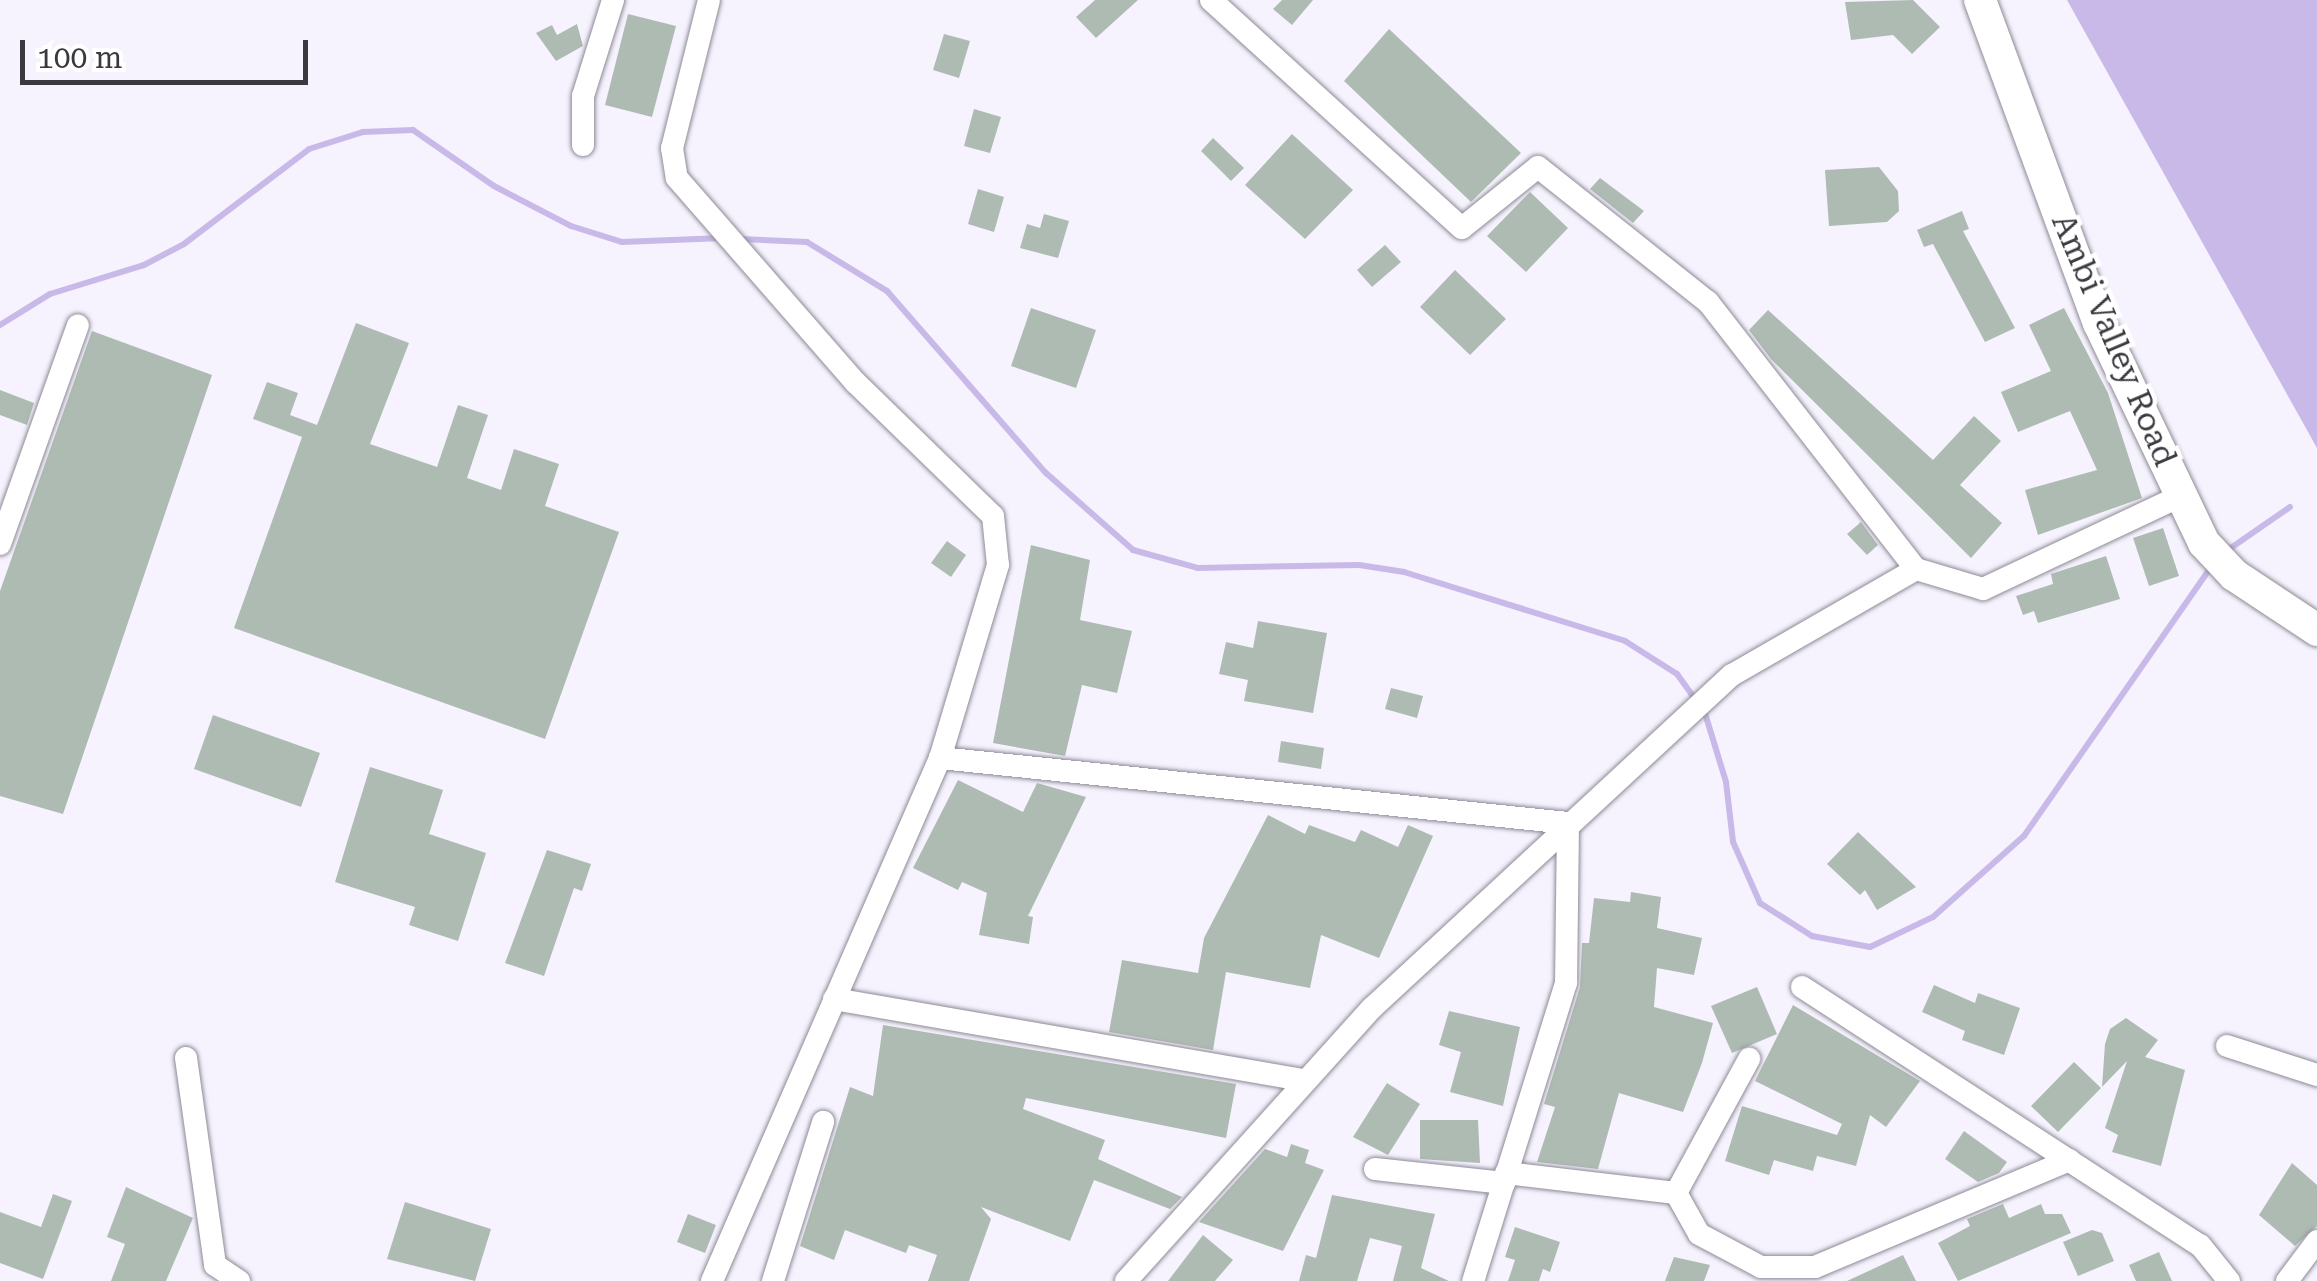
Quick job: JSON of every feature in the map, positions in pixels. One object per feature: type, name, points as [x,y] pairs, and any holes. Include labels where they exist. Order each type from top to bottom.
[{"type":"main road","name":"Ambi Valley Road","points":[[1980,0],[2099,323],[2204,543],[2234,575],[2317,630]]},
{"type":"street","points":[[582,146],[583,96],[613,0]]},
{"type":"street","points":[[709,0],[672,148],[677,178],[690,200],[759,278],[993,516],[998,565],[940,758],[712,1281]]},
{"type":"street","points":[[1211,0],[1462,228],[1538,167],[1708,302],[1916,569],[1983,590],[2181,496]]},
{"type":"street","points":[[0,544],[78,325]]},
{"type":"street","points":[[1126,1281],[1300,1080],[1568,822],[1683,718],[1732,674],[1916,569]]},
{"type":"street","points":[[940,758],[1568,822]]},
{"type":"street","points":[[1473,1281],[1566,982],[1568,822]]},
{"type":"street","points":[[1802,986],[2200,1245],[2229,1281]]},
{"type":"street","points":[[834,998],[1300,1080]]},
{"type":"street","points":[[2227,1046],[2317,1075]]},
{"type":"street","points":[[186,1058],[215,1265],[239,1281]]},
{"type":"street","points":[[1676,1193],[1749,1060]]},
{"type":"street","points":[[773,1281],[824,1122]]},
{"type":"street","points":[[1676,1193],[1698,1234],[1762,1267],[1815,1267],[2069,1160]]},
{"type":"street","points":[[1375,1168],[1676,1193]]},
{"type":"street","points":[[2287,1281],[2317,1241]]},
{"type":"shaded area","points":[[2067,0],[2317,0],[2317,448]]},
{"type":"building","points":[[1095,0],[1138,0],[1096,38],[1076,17]]},
{"type":"building","points":[[1282,0],[1313,0],[1292,25],[1273,9]]},
{"type":"building","points":[[1913,0],[1940,27],[1912,54],[1893,35],[1851,40],[1845,2]]},
{"type":"building","points":[[628,14],[676,26],[652,117],[605,105]]},
{"type":"building","points":[[577,24],[583,46],[556,61],[536,33],[552,25],[557,35]]},
{"type":"building","points":[[1389,29],[1521,153],[1471,202],[1344,81]]},
{"type":"building","points":[[944,34],[970,41],[959,78],[933,70]]},
{"type":"building","points":[[974,109],[1001,117],[990,153],[964,146]]},
{"type":"building","points":[[1292,134],[1353,190],[1305,239],[1245,185]]},
{"type":"building","points":[[1213,138],[1244,168],[1231,181],[1201,151]]},
{"type":"building","points":[[1879,167],[1898,191],[1899,211],[1887,222],[1829,226],[1825,170]]},
{"type":"building","points":[[1600,178],[1644,211],[1633,223],[1590,189]]},
{"type":"building","points":[[978,189],[1004,197],[994,232],[968,224]]},
{"type":"building","points":[[1530,192],[1568,228],[1526,272],[1487,236]]},
{"type":"building","points":[[1962,211],[1969,229],[1963,231],[2015,328],[1985,342],[1933,244],[1924,247],[1917,230]]},
{"type":"building","points":[[1044,214],[1069,221],[1058,258],[1020,248],[1027,224],[1040,228]]},
{"type":"building","points":[[1385,245],[1401,262],[1372,287],[1357,270]]},
{"type":"building","points":[[1455,270],[1506,319],[1470,355],[1420,307]]},
{"type":"building","points":[[1031,308],[1096,330],[1076,388],[1011,366]]},
{"type":"building","points":[[2064,308],[2108,393],[2142,498],[2038,535],[2025,490],[2097,470],[2070,411],[2018,432],[2001,392],[2051,371],[2029,325]]},
{"type":"building","points":[[1768,310],[1933,460],[1974,416],[2001,441],[1960,485],[2002,523],[1971,558],[1771,359],[1749,330]]},
{"type":"building","points":[[356,323],[409,343],[370,444],[437,467],[458,405],[488,415],[467,478],[501,490],[514,449],[559,464],[545,506],[619,532],[545,739],[234,628],[302,437],[253,419],[267,382],[298,393],[290,415],[317,425]]},
{"type":"building","points":[[92,331],[212,375],[63,814],[0,796],[0,591]]},
{"type":"building","points":[[0,390],[34,403],[27,425],[0,415]]},
{"type":"building","points":[[1861,522],[1878,545],[1867,555],[1847,534]]},
{"type":"building","points":[[2163,528],[2179,576],[2149,586],[2133,538]]},
{"type":"building","points":[[947,541],[966,555],[951,577],[931,563]]},
{"type":"building","points":[[1031,545],[1090,560],[1080,620],[1132,631],[1117,693],[1082,685],[1065,756],[993,743]]},
{"type":"building","points":[[2106,556],[2120,599],[2038,623],[2034,611],[2023,615],[2016,596],[2053,584],[2051,574]]},
{"type":"building","points":[[1258,621],[1327,633],[1313,713],[1244,701],[1248,680],[1219,674],[1226,642],[1253,648]]},
{"type":"building","points":[[1391,688],[1423,696],[1417,718],[1385,709]]},
{"type":"building","points":[[213,715],[320,753],[301,807],[194,769]]},
{"type":"building","points":[[1281,741],[1324,748],[1321,769],[1278,762]]},
{"type":"building","points":[[370,767],[443,790],[429,834],[486,853],[458,941],[409,925],[415,907],[335,882]]},
{"type":"building","points":[[958,780],[1023,812],[1037,783],[1086,797],[1028,916],[1033,917],[1029,944],[979,935],[987,893],[962,882],[958,890],[913,868]]},
{"type":"building","points":[[1268,815],[1305,834],[1309,825],[1355,842],[1361,830],[1398,847],[1408,825],[1433,836],[1379,958],[1321,935],[1310,988],[1226,972],[1213,1050],[1109,1032],[1122,960],[1198,973],[1204,938]]},
{"type":"building","points":[[1858,832],[1916,887],[1877,910],[1865,890],[1860,895],[1827,864]]},
{"type":"building","points":[[547,850],[591,864],[582,891],[574,888],[544,976],[505,963]]},
{"type":"building","points":[[1631,892],[1661,897],[1657,928],[1702,938],[1694,975],[1657,968],[1654,1007],[1713,1023],[1702,1063],[1683,1112],[1619,1093],[1598,1169],[1537,1162],[1555,1107],[1544,1104],[1580,987],[1582,943],[1589,943],[1594,898],[1630,902]]},
{"type":"building","points":[[1934,985],[1975,1003],[1978,993],[2020,1008],[2004,1055],[1962,1040],[1965,1031],[1922,1012]]},
{"type":"building","points":[[1757,987],[1777,1034],[1732,1053],[1711,1006]]},
{"type":"building","points":[[1793,1005],[1920,1081],[1886,1127],[1870,1115],[1856,1166],[1817,1156],[1813,1171],[1774,1160],[1769,1175],[1725,1161],[1742,1106],[1837,1135],[1842,1124],[1755,1081]]},
{"type":"building","points":[[1449,1011],[1520,1027],[1503,1106],[1450,1092],[1461,1052],[1439,1045]]},
{"type":"building","points":[[2126,1018],[2158,1040],[2145,1057],[2185,1070],[2161,1166],[2112,1152],[2118,1135],[2105,1128],[2127,1061],[2102,1087],[2105,1044],[2110,1029]]},
{"type":"building","points":[[883,1025],[1236,1084],[1226,1138],[1026,1098],[1023,1109],[1105,1140],[1098,1159],[1182,1197],[1170,1209],[1094,1180],[1070,1241],[981,1207],[991,1219],[969,1281],[928,1281],[937,1255],[909,1245],[906,1253],[845,1230],[834,1260],[800,1246],[850,1087],[873,1096]]},
{"type":"building","points":[[2074,1062],[2101,1088],[2058,1132],[2031,1106]]},
{"type":"building","points":[[1387,1083],[1420,1104],[1388,1155],[1353,1137]]},
{"type":"building","points":[[1420,1120],[1478,1120],[1480,1163],[1420,1159]]},
{"type":"building","points":[[1964,1131],[2007,1162],[1999,1173],[1978,1182],[1945,1159]]},
{"type":"building","points":[[1291,1144],[1309,1150],[1305,1163],[1324,1170],[1283,1251],[1199,1222],[1265,1149],[1287,1157]]},
{"type":"building","points":[[2292,1163],[2317,1185],[2317,1226],[2295,1246],[2259,1215]]},
{"type":"building","points":[[126,1187],[193,1218],[166,1281],[111,1281],[125,1244],[107,1237]]},
{"type":"building","points":[[53,1194],[72,1201],[43,1279],[0,1263],[0,1212],[41,1227]]},
{"type":"building","points":[[1332,1195],[1435,1214],[1421,1268],[1449,1281],[1393,1281],[1402,1246],[1370,1238],[1357,1281],[1299,1281],[1306,1255],[1316,1258]]},
{"type":"building","points":[[405,1202],[491,1229],[475,1281],[387,1259]]},
{"type":"building","points":[[2003,1204],[2009,1218],[2041,1204],[2045,1214],[2062,1214],[2071,1233],[1958,1281],[1938,1243],[1970,1226],[1967,1219]]},
{"type":"building","points":[[688,1214],[716,1225],[705,1253],[677,1242]]},
{"type":"building","points":[[1515,1227],[1560,1242],[1550,1272],[1543,1269],[1539,1281],[1508,1281],[1515,1260],[1505,1257]]},
{"type":"building","points":[[2092,1230],[2102,1233],[2114,1261],[2078,1276],[2063,1242]]},
{"type":"building","points":[[1203,1235],[1233,1260],[1215,1281],[1168,1281]]},
{"type":"building","points":[[2159,1252],[2172,1281],[2136,1281],[2129,1265]]},
{"type":"building","points":[[1903,1255],[1916,1281],[1847,1281]]},
{"type":"building","points":[[1674,1257],[1710,1265],[1704,1281],[1665,1281]]},
{"type":"waterway","points":[[0,325],[50,294],[144,265],[184,244],[309,149],[363,132],[413,130],[494,186],[571,226],[622,242],[723,238]]},
{"type":"waterway","points":[[741,239],[807,242],[887,291],[1046,473],[1133,550],[1198,568],[1359,565],[1404,572],[1625,641],[1677,674],[1696,700]]},
{"type":"waterway","points":[[2225,552],[2290,507]]},
{"type":"waterway","points":[[1704,710],[1726,782],[1733,842],[1760,903],[1812,936],[1870,947],[1933,917],[2024,836],[2213,564]]}]
